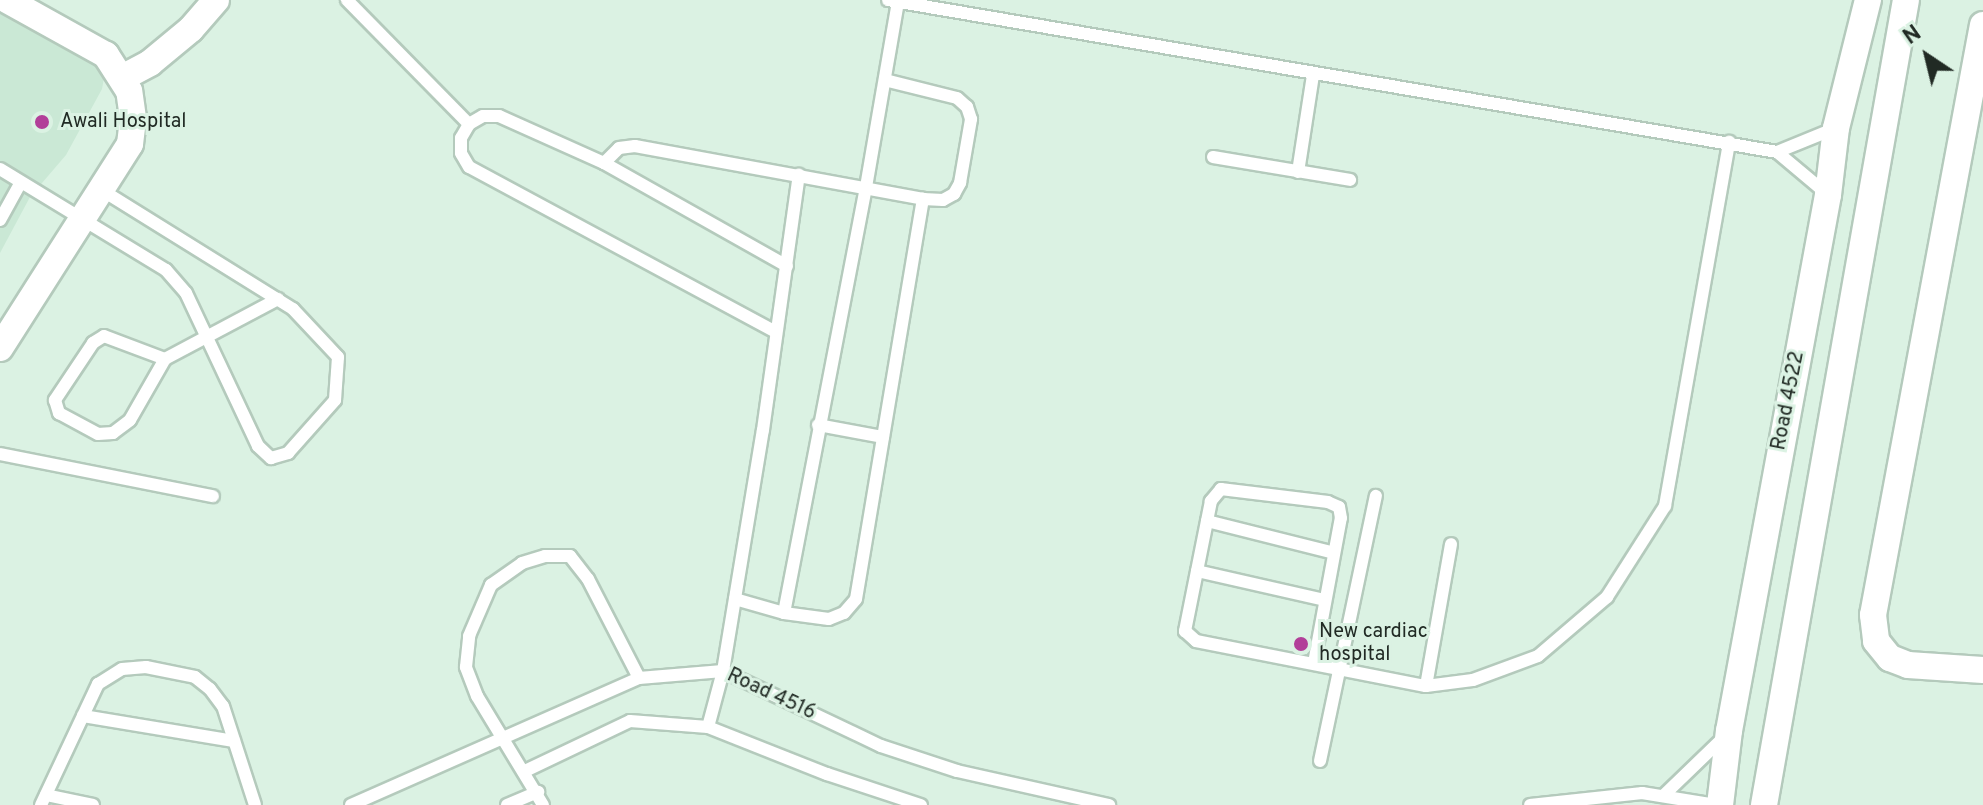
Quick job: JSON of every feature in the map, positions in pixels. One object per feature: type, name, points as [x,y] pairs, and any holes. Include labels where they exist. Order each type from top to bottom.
[{"type":"street","points":[[0,348],[130,144],[133,118],[129,91],[106,55],[7,0]]},
{"type":"street","points":[[122,78],[150,63],[191,29],[216,0]]},
{"type":"street","name":"Road 4522","points":[[1718,805],[1828,195],[1836,128],[1868,0]]},
{"type":"street","points":[[1762,800],[1906,0]]},
{"type":"street","points":[[1983,25],[1873,615],[1876,641],[1890,658],[1908,665],[1983,670]]},
{"type":"lane","points":[[347,0],[469,124]]},
{"type":"lane","points":[[784,613],[866,187],[885,80],[893,1],[1313,75],[1729,142],[1777,152],[1828,195]]},
{"type":"lane","points":[[1298,172],[1313,75]]},
{"type":"lane","points":[[604,163],[619,148],[635,146],[923,199],[943,200],[954,194],[960,183],[971,119],[967,107],[957,98],[885,80]]},
{"type":"lane","points":[[774,331],[469,167],[461,153],[461,138],[469,124],[483,116],[499,116],[604,163],[787,266]]},
{"type":"lane","points":[[1777,152],[1836,128]]},
{"type":"lane","points":[[1314,663],[1341,518],[1339,507],[1328,502],[1221,489],[1215,492],[1185,631],[1190,638],[1426,686],[1473,680],[1538,656],[1607,597],[1665,506],[1729,142]]},
{"type":"lane","points":[[1213,157],[1350,180]]},
{"type":"lane","points":[[0,169],[166,270],[186,293],[258,446],[271,458],[288,453],[335,400],[338,357],[293,309],[100,189]]},
{"type":"lane","points":[[708,727],[723,671],[763,430],[774,331],[787,266],[799,175]]},
{"type":"lane","points":[[0,220],[21,182]]},
{"type":"lane","points":[[735,599],[784,613],[829,619],[844,613],[856,599],[923,199]]},
{"type":"lane","points":[[165,359],[104,336],[93,343],[55,400],[59,413],[98,434],[113,433],[130,420],[165,359],[278,299]]},
{"type":"lane","points":[[818,425],[883,437]]},
{"type":"lane","points":[[0,454],[213,496]]},
{"type":"lane","points":[[1320,761],[1376,496]]},
{"type":"lane","points":[[1207,521],[1334,553]]},
{"type":"lane","points":[[1426,686],[1451,544]]},
{"type":"lane","points":[[543,805],[506,739],[477,696],[466,667],[469,636],[491,585],[522,563],[545,556],[570,556],[580,566],[639,678]]},
{"type":"lane","points":[[1197,571],[1325,600]]},
{"type":"lane","points":[[93,805],[44,800],[98,684],[122,669],[146,667],[195,677],[210,689],[223,706],[255,805]]},
{"type":"lane","name":"Road 4516","points":[[351,805],[639,678],[723,671],[881,746],[957,771],[1109,805]]},
{"type":"lane","points":[[83,716],[234,741]]},
{"type":"lane","points":[[525,771],[630,721],[708,727],[913,804]]},
{"type":"lane","points":[[1664,795],[1692,771],[1729,731]]},
{"type":"lane","points":[[507,805],[538,792]]},
{"type":"lane","points":[[1530,805],[1642,793],[1718,805]]},
{"type":"shaded area","name":"Awali Hospital","points":[[0,2],[87,56],[104,78],[102,89],[66,155],[30,197],[0,253]]},
{"type":"place","name":"Awali Hospital","points":[[42,122]]},
{"type":"place","name":"New cardiac hospital","points":[[1301,644]]}]
